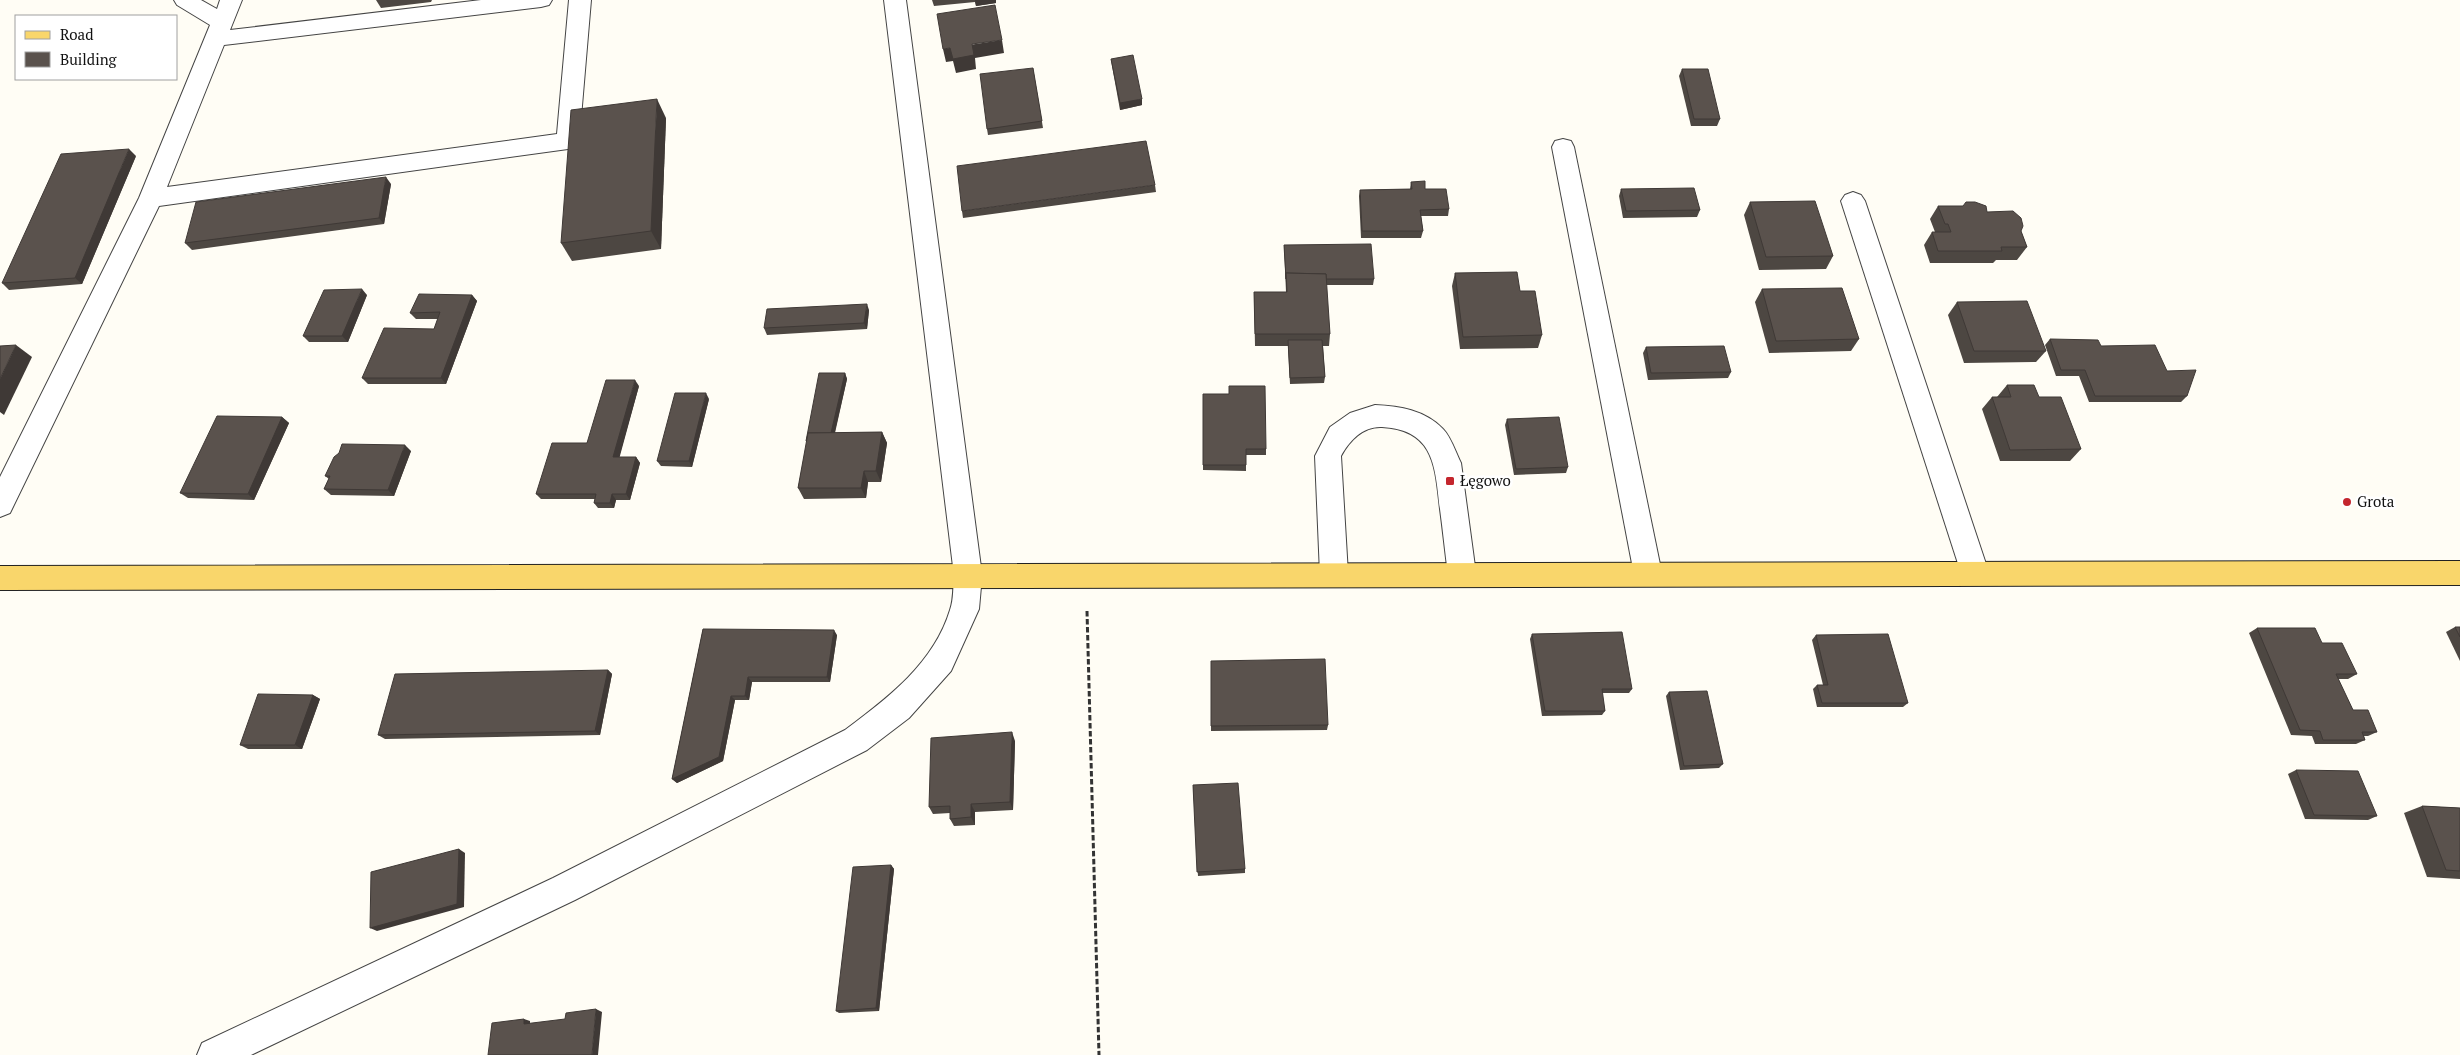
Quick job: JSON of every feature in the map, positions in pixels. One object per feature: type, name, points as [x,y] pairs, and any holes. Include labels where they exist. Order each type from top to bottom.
[{"type":"main road","points":[[0,578],[2460,573]]},
{"type":"street","points":[[185,0],[223,20],[540,0]]},
{"type":"street","points":[[151,198],[568,141],[580,0]]},
{"type":"street","points":[[214,1055],[564,889],[856,740],[899,708],[941,662],[965,609],[968,575],[895,0]]},
{"type":"street","points":[[0,505],[151,198],[223,20]]},
{"type":"street","points":[[1563,147],[1648,574]]},
{"type":"street","points":[[1853,201],[1975,573]]},
{"type":"street","points":[[1334,574],[1328,456],[1339,435],[1358,421],[1375,416],[1395,417],[1414,422],[1434,436],[1448,463],[1462,574]]},
{"type":"path","points":[[1086,575],[1098,1055]]},
{"type":"building","points":[[995,5],[1002,40],[972,44],[974,55],[953,59],[950,48],[943,49],[937,14]]},
{"type":"building","points":[[1133,55],[1142,99],[1120,103],[1111,59]]},
{"type":"building","points":[[1033,68],[1042,121],[987,129],[980,74]]},
{"type":"building","points":[[1682,69],[1708,69],[1720,119],[1694,119]]},
{"type":"building","points":[[657,99],[651,231],[561,243],[571,110]]},
{"type":"building","points":[[1146,141],[1155,185],[962,211],[957,166]]},
{"type":"building","points":[[129,149],[75,278],[2,283],[61,154]]},
{"type":"building","points":[[386,177],[379,218],[185,243],[196,202]]},
{"type":"building","points":[[1425,181],[1425,189],[1446,189],[1449,209],[1420,210],[1423,231],[1362,231],[1360,190],[1412,189],[1411,182]]},
{"type":"building","points":[[1694,188],[1700,210],[1626,211],[1621,189]]},
{"type":"building","points":[[1815,201],[1833,256],[1766,257],[1750,202]]},
{"type":"building","points":[[1966,202],[1975,202],[1986,206],[1987,212],[2013,211],[2021,218],[2023,226],[2021,231],[2027,247],[2001,247],[2002,251],[1938,251],[1932,232],[1951,232],[1948,224],[1945,224],[1938,206],[1963,206]]},
{"type":"building","points":[[1371,244],[1374,279],[1326,279],[1326,274],[1286,273],[1286,279],[1284,245]]},
{"type":"building","points":[[1517,272],[1520,291],[1535,291],[1542,335],[1463,337],[1455,273]]},
{"type":"building","points":[[1286,273],[1326,274],[1330,334],[1255,334],[1254,292],[1287,292]]},
{"type":"building","points":[[1842,288],[1859,339],[1776,341],[1762,289]]},
{"type":"building","points":[[362,289],[342,336],[303,336],[324,290]]},
{"type":"building","points":[[419,294],[472,295],[441,378],[362,378],[384,328],[434,329],[440,312],[410,313]]},
{"type":"building","points":[[2027,301],[2046,351],[1974,351],[1957,302]]},
{"type":"building","points":[[867,304],[864,323],[764,328],[767,309]]},
{"type":"building","points":[[2050,339],[2098,340],[2101,346],[2155,345],[2167,371],[2196,370],[2187,396],[2095,396],[2085,370],[2061,370]]},
{"type":"building","points":[[1288,340],[1322,340],[1325,377],[1290,378]]},
{"type":"building","points":[[16,345],[0,379],[0,346]]},
{"type":"building","points":[[1724,346],[1731,372],[1651,373],[1646,347]]},
{"type":"building","points":[[819,373],[845,373],[831,433],[808,433],[806,441]]},
{"type":"building","points":[[606,380],[635,380],[613,457],[636,457],[626,494],[612,494],[610,503],[594,503],[596,494],[536,494],[552,443],[587,443]]},
{"type":"building","points":[[2007,385],[2034,385],[2039,397],[2061,397],[2081,449],[2010,450],[1992,397],[2011,397]]},
{"type":"building","points":[[1229,386],[1265,386],[1266,449],[1246,449],[1246,465],[1203,465],[1203,394],[1229,394]]},
{"type":"building","points":[[675,393],[706,393],[689,461],[657,461]]},
{"type":"building","points":[[217,416],[282,417],[248,494],[180,493]]},
{"type":"building","points":[[1559,417],[1568,467],[1516,469],[1507,419]]},
{"type":"building","points":[[882,432],[876,471],[864,471],[861,488],[798,488],[808,433]]},
{"type":"building","points":[[342,444],[405,445],[388,490],[324,489],[330,476],[325,476],[334,457],[339,453]]},
{"type":"building","points":[[2455,627],[2460,627],[2460,637]]},
{"type":"building","points":[[2257,628],[2315,628],[2322,643],[2342,643],[2357,674],[2336,674],[2353,710],[2368,710],[2377,732],[2362,732],[2365,740],[2323,740],[2320,731],[2300,730]]},
{"type":"building","points":[[703,629],[834,630],[827,677],[748,677],[745,696],[731,696],[719,757],[672,779]]},
{"type":"building","points":[[1622,632],[1632,689],[1602,689],[1605,711],[1545,711],[1532,634]]},
{"type":"building","points":[[1888,634],[1908,703],[1822,703],[1817,685],[1828,685],[1816,635]]},
{"type":"building","points":[[1325,659],[1328,725],[1211,726],[1211,661]]},
{"type":"building","points":[[608,670],[595,731],[378,735],[395,674]]},
{"type":"building","points":[[1707,691],[1723,764],[1684,766],[1669,692]]},
{"type":"building","points":[[258,694],[313,695],[295,745],[240,745]]},
{"type":"building","points":[[1012,732],[1010,802],[971,804],[971,817],[950,819],[950,806],[929,807],[931,738]]},
{"type":"building","points":[[2296,770],[2358,771],[2377,816],[2314,815]]},
{"type":"building","points":[[1238,783],[1245,869],[1197,872],[1193,785]]},
{"type":"building","points":[[2422,806],[2460,808],[2460,871],[2446,870]]},
{"type":"building","points":[[459,849],[457,904],[370,928],[371,872]]},
{"type":"building","points":[[891,865],[876,1008],[836,1011],[853,867]]},
{"type":"building","points":[[596,1009],[592,1055],[488,1055],[492,1023],[524,1019],[524,1024],[565,1019],[566,1013]]},
{"type":"place","name":"Łęgowo","points":[[1450,481]]},
{"type":"place","name":"Grota","points":[[2347,502]]}]
